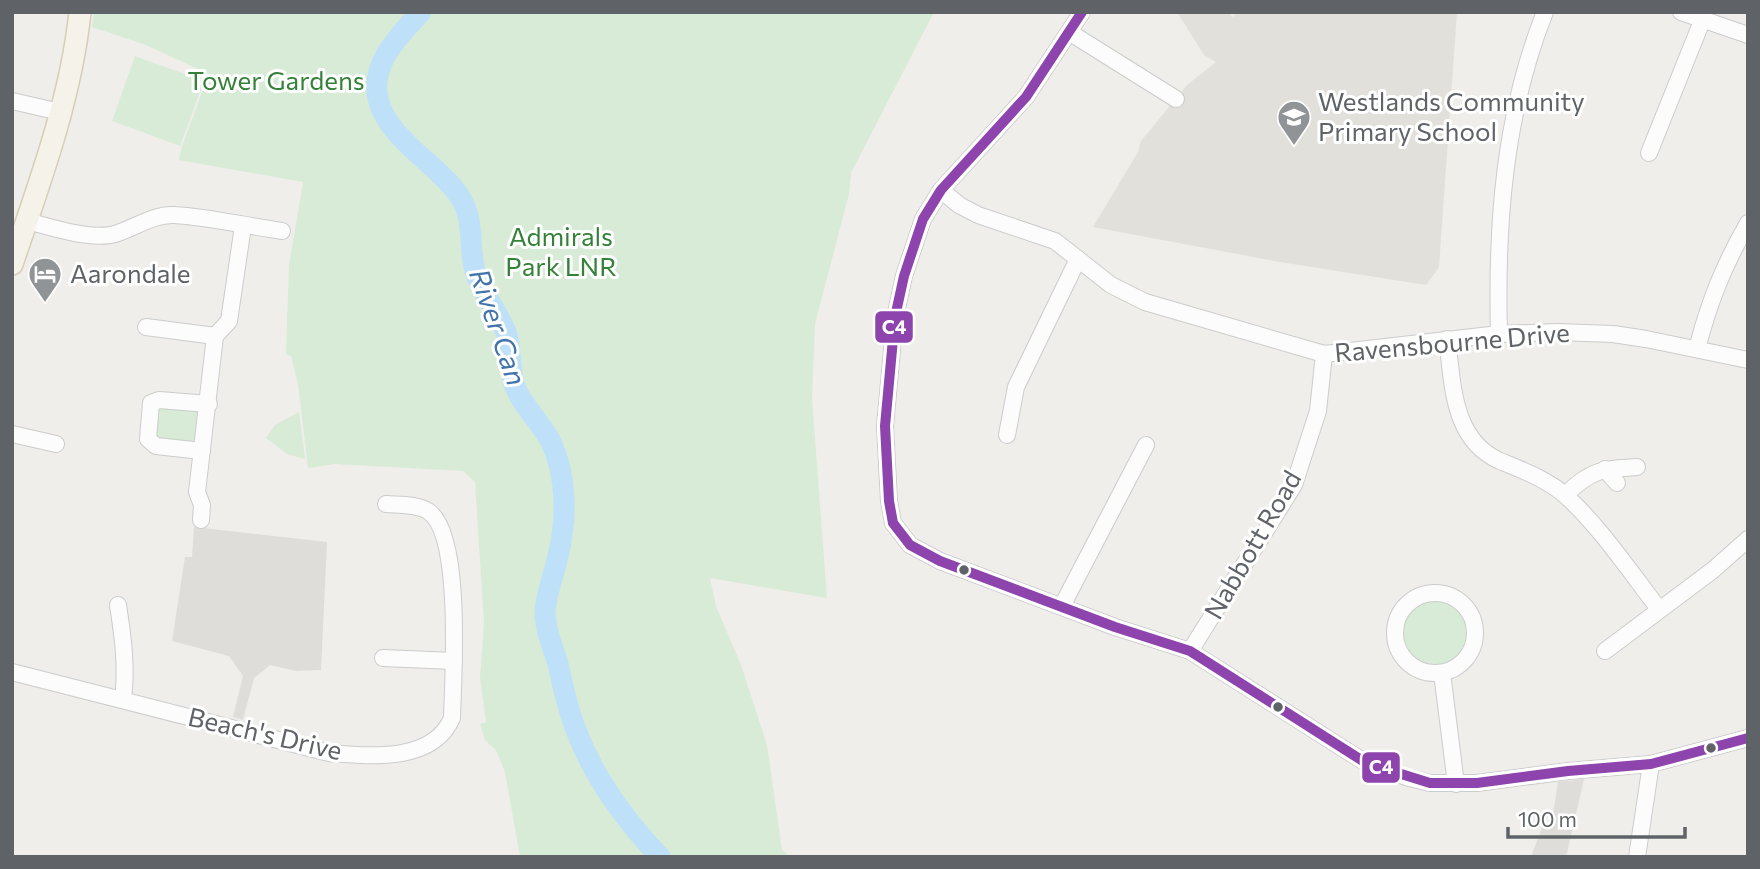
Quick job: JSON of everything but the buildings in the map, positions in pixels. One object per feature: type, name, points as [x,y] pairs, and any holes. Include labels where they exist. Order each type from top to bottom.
[{"type":"main road","points":[[12,264],[60,111],[76,46],[80,12]]},
{"type":"street","points":[[1082,12],[1020,105],[940,190],[923,219],[904,276],[895,317],[885,426],[892,523],[910,545],[940,561],[1115,627],[1189,651],[1366,763],[1430,783],[1457,784],[1651,764],[1746,744]]},
{"type":"street","points":[[1499,334],[1498,262],[1505,174],[1522,82],[1545,12]]},
{"type":"street","points":[[1681,12],[1748,35]]},
{"type":"street","points":[[1649,153],[1702,21]]},
{"type":"street","points":[[1069,32],[1176,99]]},
{"type":"street","points":[[12,102],[60,111]]},
{"type":"street","name":"Ravensbourne Drive","points":[[940,190],[978,215],[1055,241],[1111,285],[1145,302],[1324,354],[1499,334],[1583,332],[1646,339],[1748,360]]},
{"type":"street","points":[[27,220],[58,230],[88,234],[115,235],[149,219],[172,215],[282,231]]},
{"type":"street","points":[[1697,349],[1725,264],[1748,223]]},
{"type":"street","points":[[201,520],[202,505],[197,492],[215,336],[229,321],[243,226]]},
{"type":"street","points":[[1007,435],[1016,387],[1078,259]]},
{"type":"street","points":[[146,327],[215,336]]},
{"type":"street","points":[[1447,340],[1457,410],[1472,439],[1488,454],[1529,473],[1565,495],[1659,609]]},
{"type":"street","name":"Nabbott Road","points":[[1189,651],[1294,485],[1318,411],[1324,354]]},
{"type":"street","points":[[202,451],[156,446],[148,439],[152,403],[159,400],[209,404]]},
{"type":"street","points":[[12,434],[56,444]]},
{"type":"street","points":[[1062,606],[1146,445]]},
{"type":"street","points":[[1565,495],[1583,477],[1605,469],[1637,467]]},
{"type":"street","points":[[1605,469],[1617,483]]},
{"type":"street","name":"Beach's Drive","points":[[12,672],[329,753],[361,756],[416,751],[431,743],[448,728],[452,718],[455,608],[450,562],[442,526],[429,511],[386,503]]},
{"type":"street","points":[[1605,651],[1713,570],[1748,539]]},
{"type":"street","points":[[1425,593],[1451,595],[1462,602],[1471,612],[1475,625],[1476,638],[1465,661],[1454,669],[1441,673],[1428,673],[1415,668],[1404,659],[1397,648],[1394,634],[1402,608],[1425,593]]},
{"type":"street","points":[[118,605],[125,662],[123,699]]},
{"type":"street","points":[[383,658],[454,661]]},
{"type":"street","points":[[1441,673],[1457,784]]},
{"type":"street","points":[[1637,857],[1651,764]]},
{"type":"shaded area","name":"Westlands Community Primary School","points":[[1177,12],[1228,12],[1233,17],[1237,12],[1457,12],[1439,267],[1426,285],[1280,262],[1093,227],[1138,152],[1141,141],[1187,85],[1216,62],[1204,55]]},
{"type":"shaded area","points":[[194,527],[327,542],[321,670],[296,671],[270,665],[254,678],[243,720],[233,717],[243,676],[229,656],[172,641],[185,557],[192,557]]},
{"type":"shaded area","points":[[1584,779],[1566,857],[1531,857],[1543,825],[1551,827],[1558,782]]},
{"type":"green space","name":"Admirals Park LNR","points":[[94,12],[934,12],[851,173],[849,194],[815,324],[812,398],[827,598],[710,578],[716,606],[741,665],[767,745],[782,850],[791,857],[520,857],[505,772],[496,750],[485,740],[480,724],[486,722],[480,678],[484,623],[475,482],[463,471],[335,464],[308,468],[298,384],[291,356],[286,354],[289,265],[303,182],[179,160],[209,74],[146,45],[92,27]]},
{"type":"green space","points":[[135,56],[204,81],[180,146],[112,121]]},
{"type":"green space","points":[[157,405],[199,410],[197,444],[153,440]]},
{"type":"green space","points":[[299,412],[305,459],[287,454],[266,438],[275,425]]},
{"type":"green space","points":[[1435,598],[1460,608],[1470,633],[1460,658],[1435,668],[1410,658],[1400,633],[1410,608]]},
{"type":"waterway","name":"River Can","points":[[421,12],[396,40],[383,61],[378,73],[378,98],[390,124],[455,190],[466,210],[475,271],[506,332],[514,384],[521,399],[551,442],[563,483],[563,527],[548,591],[545,619],[570,713],[583,748],[601,782],[660,857]]},
{"type":"transit line","name":"C4","points":[[1082,12],[1026,97],[941,190],[923,219],[904,276],[895,317],[885,426],[889,501],[893,523],[910,545],[940,561],[1115,627],[1190,651],[1366,763],[1430,783],[1477,783],[1651,764],[1748,738]]},
{"type":"place","name":"Westlands Community Primary School","points":[[1294,147]]},
{"type":"place","name":"Aarondale","points":[[45,304]]},
{"type":"park label","name":"Tower Gardens","points":[[276,81]]}]
